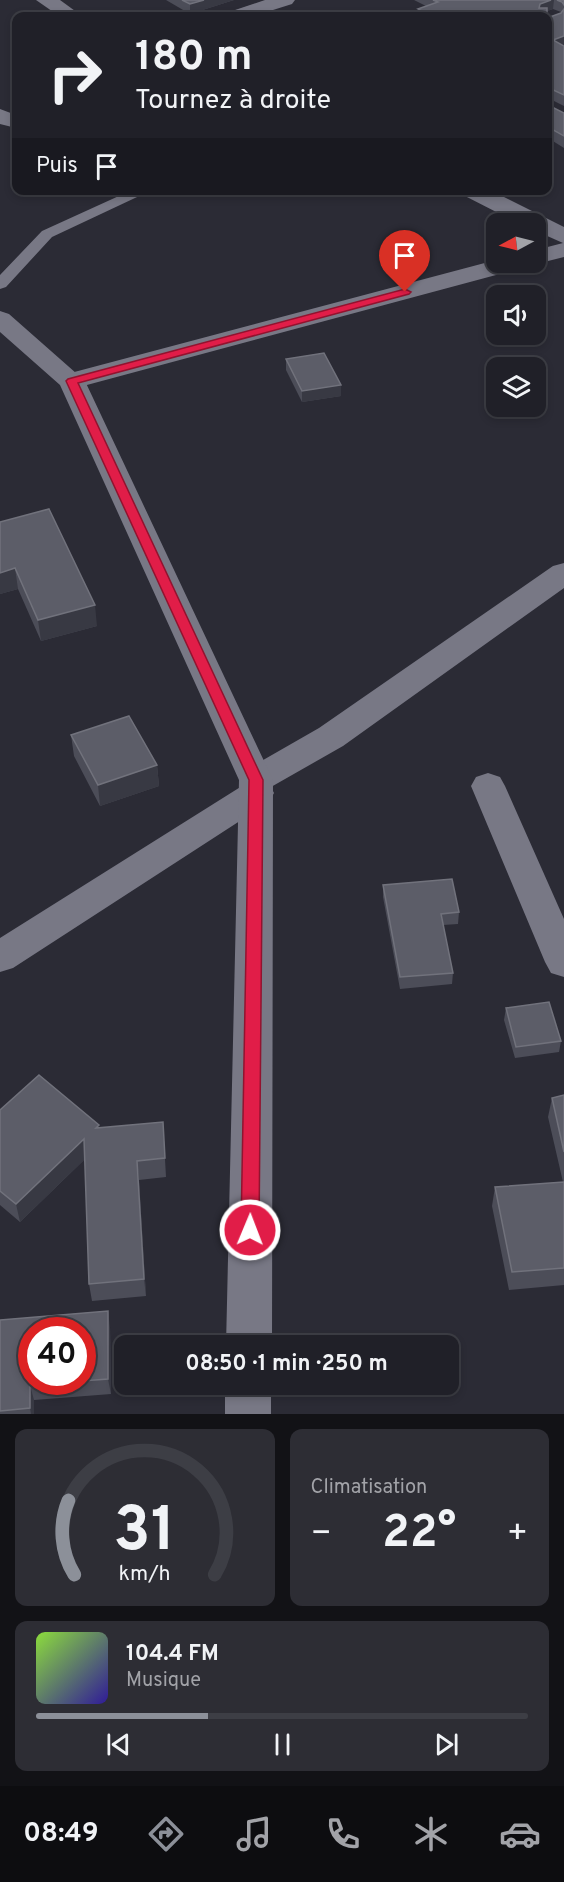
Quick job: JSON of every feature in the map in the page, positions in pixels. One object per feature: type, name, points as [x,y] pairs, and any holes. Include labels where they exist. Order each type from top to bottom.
[{"type":"street","points":[[46,0],[66,12]]},
{"type":"street","points":[[248,12],[285,0]]},
{"type":"street","points":[[481,195],[564,236]]},
{"type":"street","points":[[546,254],[564,250]]},
{"type":"street","points":[[72,381],[486,270]]},
{"type":"street","points":[[0,319],[72,381],[257,787],[249,1335]]},
{"type":"street","points":[[0,957],[257,787],[564,573]]},
{"type":"street","points":[[488,786],[564,962]]},
{"type":"street","points":[[248,1395],[248,1414]]},
{"type":"lane","points":[[0,284],[47,234],[134,195]]},
{"type":"building","points":[[182,0],[204,0],[190,4]]},
{"type":"building","points":[[433,0],[551,0],[540,4],[539,8],[547,8],[547,12],[424,12],[418,9],[438,2]]},
{"type":"building","points":[[564,9],[564,36],[553,40],[564,46],[564,95],[552,89],[552,16],[561,13]]},
{"type":"building","points":[[552,107],[564,113],[564,136],[552,129]]},
{"type":"building","points":[[324,353],[341,385],[302,391],[286,359]]},
{"type":"building","points":[[49,509],[95,605],[38,620],[15,568],[0,573],[0,522]]},
{"type":"building","points":[[129,716],[157,765],[98,785],[71,735]]},
{"type":"building","points":[[452,879],[459,912],[441,914],[453,973],[400,977],[383,885]]},
{"type":"building","points":[[549,1002],[561,1041],[516,1047],[506,1008]]},
{"type":"building","points":[[39,1075],[99,1125],[96,1128],[163,1122],[165,1158],[137,1161],[144,1279],[89,1284],[84,1139],[16,1204],[0,1191],[0,1110]]},
{"type":"building","points":[[564,1095],[564,1152],[552,1098]]},
{"type":"building","points":[[564,1182],[564,1268],[512,1272],[495,1187]]},
{"type":"building","points":[[108,1311],[108,1379],[96,1380],[96,1317],[36,1317]]},
{"type":"building","points":[[18,1318],[18,1395],[30,1395],[30,1408],[0,1411],[0,1320]]},
{"type":"route","points":[[250,1230],[256,780],[72,381],[405,292]]}]
